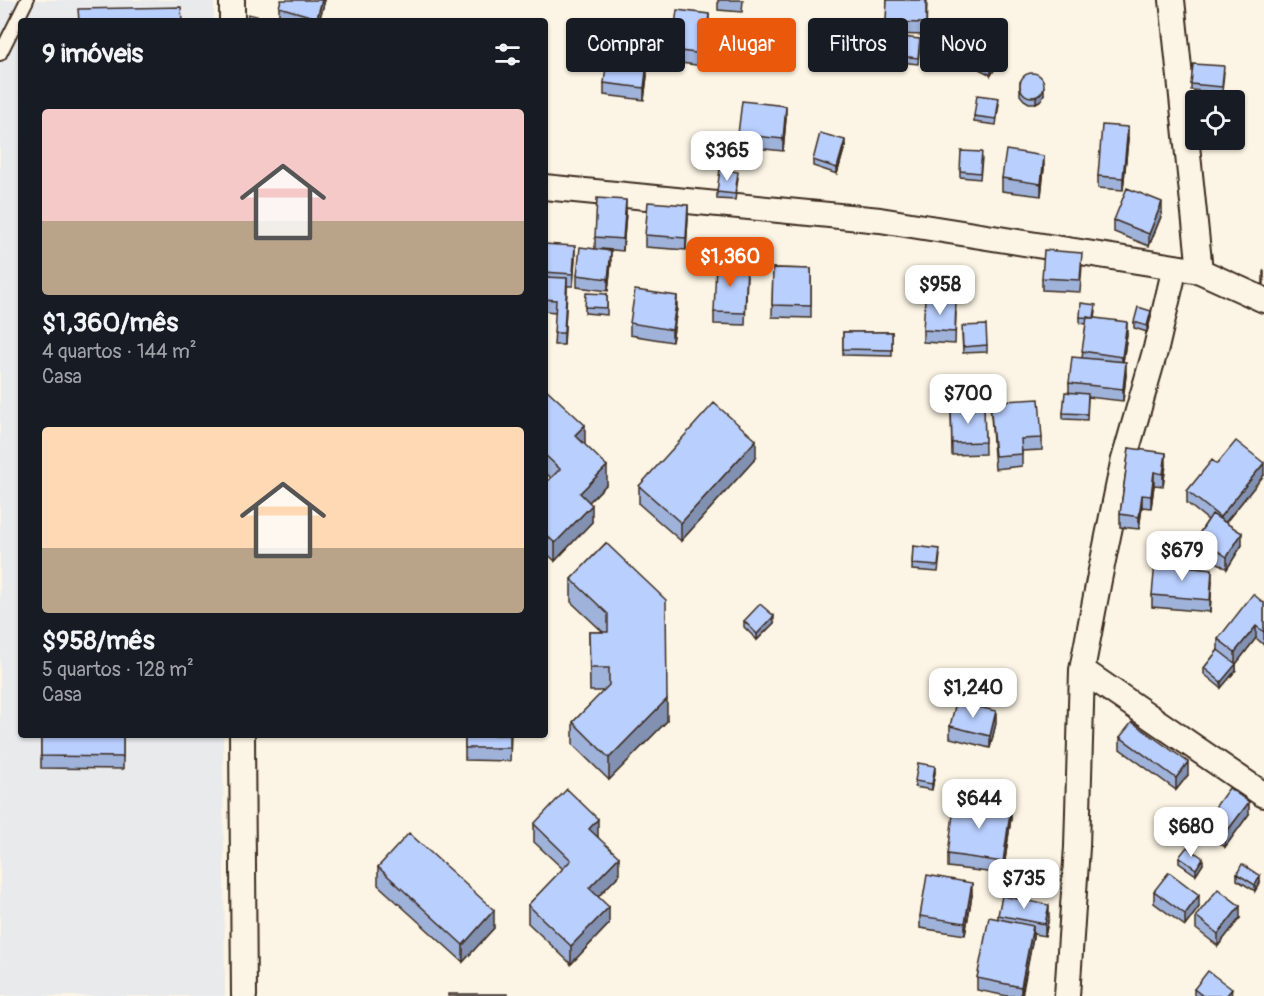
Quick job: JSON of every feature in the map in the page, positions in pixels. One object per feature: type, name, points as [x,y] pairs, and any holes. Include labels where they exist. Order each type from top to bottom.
[{"type":"street","points":[[232,0],[232,18]]},
{"type":"street","points":[[1172,0],[1200,271]]},
{"type":"street","points":[[548,187],[880,220],[1200,271],[1264,300]]},
{"type":"street","points":[[1067,996],[1077,847],[1082,670],[1123,463],[1156,348],[1175,267]]},
{"type":"street","points":[[1082,670],[1264,795]]},
{"type":"street","points":[[242,738],[244,996]]},
{"type":"lane","points":[[0,54],[27,0]]},
{"type":"shaded area","points":[[0,0],[214,0],[214,18],[18,18],[18,738],[223,738],[225,996],[0,996]]},
{"type":"building","points":[[281,0],[322,0],[317,18],[279,7]]},
{"type":"building","points":[[887,0],[926,0],[926,18],[920,18],[920,23],[908,23],[908,18],[886,18]]},
{"type":"building","points":[[181,7],[182,18],[79,18],[78,9]]},
{"type":"building","points":[[677,10],[709,14],[708,18],[697,18],[697,53],[685,52],[685,18],[676,18]]},
{"type":"building","points":[[248,14],[264,18],[247,18]]},
{"type":"building","points":[[908,38],[920,39],[918,58],[908,57]]},
{"type":"building","points":[[1193,64],[1224,66],[1222,87],[1191,84]]},
{"type":"building","points":[[605,72],[646,72],[644,88],[604,83]]},
{"type":"building","points":[[1032,73],[1037,74],[1043,80],[1043,90],[1037,96],[1032,97],[1027,96],[1021,90],[1020,85],[1021,80],[1027,74]]},
{"type":"building","points":[[977,95],[999,98],[996,119],[974,116]]},
{"type":"building","points":[[742,101],[786,106],[783,139],[738,134]]},
{"type":"building","points":[[1102,125],[1128,127],[1123,178],[1098,176]]},
{"type":"building","points":[[820,133],[845,140],[837,168],[813,160]]},
{"type":"building","points":[[1006,150],[1044,156],[1041,184],[1002,178]]},
{"type":"building","points":[[961,151],[982,152],[980,173],[960,171]]},
{"type":"building","points":[[720,169],[738,172],[735,194],[717,192]]},
{"type":"building","points":[[1127,188],[1162,202],[1149,234],[1114,220]]},
{"type":"building","points":[[597,198],[626,200],[623,239],[595,237]]},
{"type":"building","points":[[648,202],[688,205],[686,238],[645,235]]},
{"type":"building","points":[[548,244],[575,246],[573,274],[548,272]]},
{"type":"building","points":[[580,247],[611,251],[608,279],[577,275]]},
{"type":"building","points":[[1044,250],[1082,253],[1080,280],[1042,278]]},
{"type":"building","points":[[716,264],[747,265],[745,313],[714,312]]},
{"type":"building","points":[[773,268],[811,269],[811,306],[772,305]]},
{"type":"building","points":[[548,277],[567,278],[564,333],[554,333],[556,300],[548,299]]},
{"type":"building","points":[[635,290],[677,296],[672,330],[630,323]]},
{"type":"building","points":[[586,293],[607,294],[607,308],[585,307]]},
{"type":"building","points":[[925,299],[956,301],[955,332],[923,330]]},
{"type":"building","points":[[1081,303],[1096,305],[1094,318],[1080,317]]},
{"type":"building","points":[[1138,307],[1151,311],[1147,326],[1134,322]]},
{"type":"building","points":[[1087,317],[1127,322],[1122,357],[1082,351]]},
{"type":"building","points":[[986,325],[987,345],[963,347],[962,326]]},
{"type":"building","points":[[843,332],[892,332],[892,350],[843,349]]},
{"type":"building","points":[[1072,357],[1126,362],[1123,389],[1069,383]]},
{"type":"building","points":[[548,391],[585,425],[575,435],[607,466],[580,493],[592,505],[555,543],[548,537],[548,481],[560,469],[548,458]]},
{"type":"building","points":[[1065,392],[1088,394],[1087,414],[1063,413]]},
{"type":"building","points":[[1039,399],[1042,438],[1021,439],[1022,454],[995,456],[990,402]]},
{"type":"building","points":[[714,403],[756,440],[681,523],[639,486]]},
{"type":"building","points":[[951,407],[984,407],[985,442],[952,443]]},
{"type":"building","points":[[1236,441],[1264,463],[1220,517],[1187,491],[1212,460],[1217,464]]},
{"type":"building","points":[[1129,448],[1166,453],[1163,474],[1154,472],[1151,496],[1142,495],[1139,517],[1120,514]]},
{"type":"building","points":[[1212,514],[1242,533],[1227,557],[1197,537]]},
{"type":"building","points":[[606,543],[666,600],[667,699],[609,758],[573,722],[609,685],[609,668],[590,668],[589,632],[608,632],[608,614],[571,579]]},
{"type":"building","points":[[913,546],[940,549],[938,566],[912,564]]},
{"type":"building","points":[[1155,563],[1212,569],[1210,600],[1152,595]]},
{"type":"building","points":[[1253,594],[1264,603],[1264,632],[1256,626],[1235,652],[1218,639]]},
{"type":"building","points":[[760,604],[774,616],[757,634],[744,621]]},
{"type":"building","points":[[1218,650],[1236,664],[1221,682],[1204,668]]},
{"type":"building","points":[[956,702],[996,711],[990,736],[950,726]]},
{"type":"building","points":[[1132,722],[1188,762],[1176,778],[1120,737]]},
{"type":"building","points":[[41,738],[123,738],[123,757],[41,756]]},
{"type":"building","points":[[465,738],[510,738],[510,748],[465,748]]},
{"type":"building","points":[[918,763],[935,766],[932,784],[915,781]]},
{"type":"building","points":[[1229,788],[1249,802],[1225,834],[1205,821]]},
{"type":"building","points":[[567,789],[598,819],[589,829],[619,857],[589,888],[609,907],[571,946],[528,905],[571,860],[534,824]]},
{"type":"building","points":[[955,798],[1011,806],[1003,862],[948,854]]},
{"type":"building","points":[[409,833],[494,910],[463,945],[378,867]]},
{"type":"building","points":[[1187,847],[1203,858],[1196,869],[1179,857]]},
{"type":"building","points":[[1242,864],[1260,876],[1255,885],[1237,874]]},
{"type":"building","points":[[1169,872],[1199,895],[1185,914],[1154,891]]},
{"type":"building","points":[[927,875],[972,883],[965,923],[920,916]]},
{"type":"building","points":[[1218,889],[1240,906],[1218,934],[1196,916]]},
{"type":"building","points":[[1002,896],[1049,905],[1045,924],[998,915]]},
{"type":"building","points":[[989,917],[1033,926],[1021,987],[977,978]]},
{"type":"building","points":[[1208,971],[1232,989],[1226,996],[1203,996],[1194,989]]},
{"type":"building","points":[[448,994],[507,994],[507,996],[448,996]]}]
